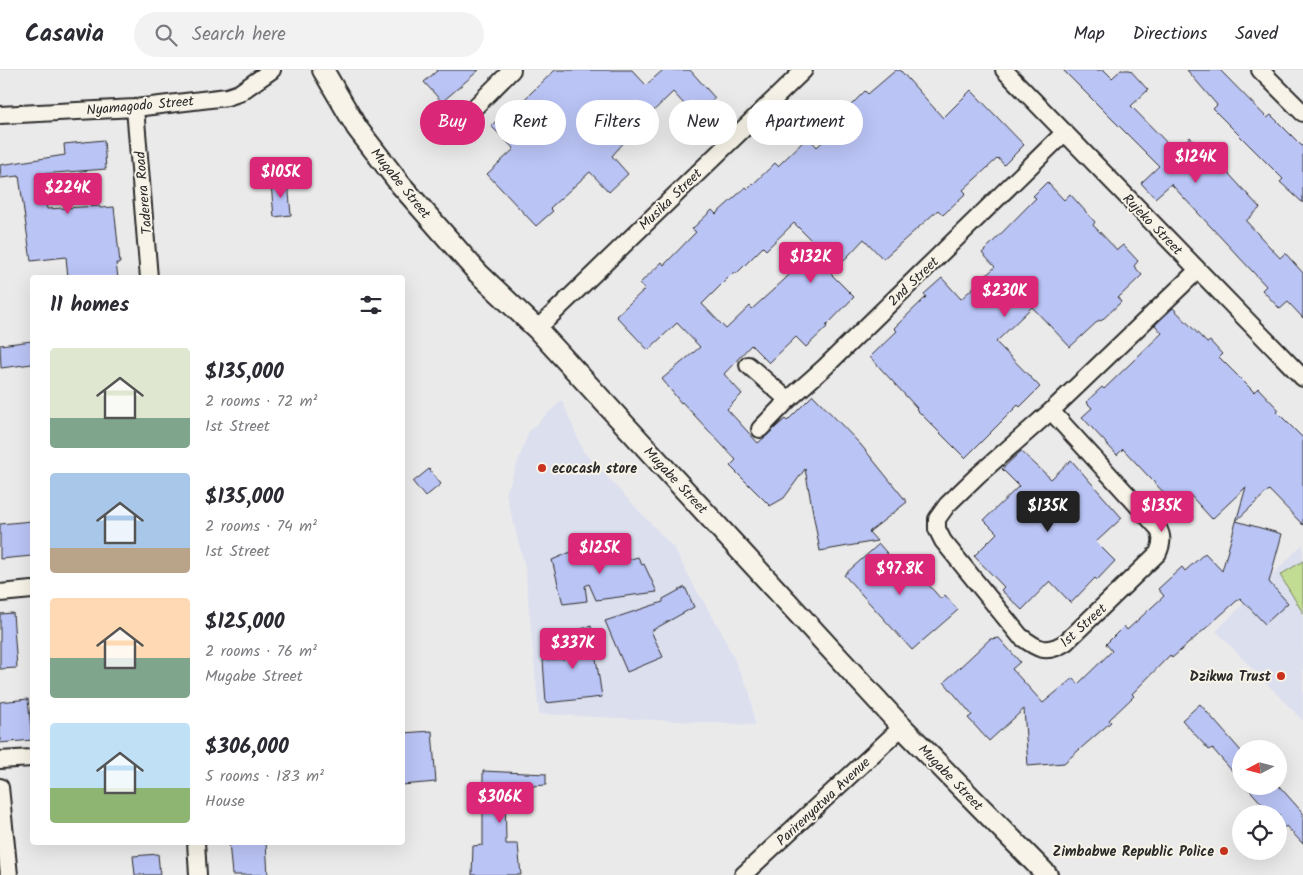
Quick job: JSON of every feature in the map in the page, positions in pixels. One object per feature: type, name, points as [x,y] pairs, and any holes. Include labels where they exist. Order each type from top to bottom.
[{"type":"street","name":"Nyamagodo Street","points":[[0,115],[135,108],[227,97],[239,93],[272,70]]},
{"type":"street","name":"Mugabe Street","points":[[323,70],[357,128],[400,184],[478,273],[537,329],[902,727],[1048,875]]},
{"type":"street","points":[[482,100],[512,70]]},
{"type":"street","name":"Musika Street","points":[[537,329],[804,70]]},
{"type":"street","name":"Rujeko Street","points":[[1004,70],[1303,378]]},
{"type":"street","points":[[1260,70],[1303,113]]},
{"type":"street","name":"Taderera Road","points":[[135,108],[150,275]]},
{"type":"street","name":"2nd Street","points":[[760,429],[1065,132]]},
{"type":"street","name":"1st Street","points":[[1051,411],[1158,528],[1162,539],[1162,546],[1158,553],[1066,642],[1056,649],[1044,650],[1033,646],[1020,636],[943,541],[936,529],[937,519],[947,505],[976,476],[1051,411],[1198,270]]},
{"type":"street","points":[[748,365],[788,400]]},
{"type":"street","points":[[0,593],[30,590]]},
{"type":"street","name":"Parirenyatwa Avenue","points":[[743,875],[902,727]]},
{"type":"street","points":[[0,760],[30,758]]},
{"type":"street","points":[[0,787],[9,875]]},
{"type":"street","points":[[196,845],[198,875]]},
{"type":"shaded area","points":[[562,400],[583,451],[674,548],[721,631],[750,693],[755,725],[539,714],[525,567],[506,494],[529,431]]},
{"type":"shaded area","name":"Dzikwa Trust","points":[[1303,544],[1303,721],[1216,631]]},
{"type":"green space","points":[[1303,561],[1303,613],[1280,575]]},
{"type":"building","points":[[438,70],[479,70],[444,100],[440,100],[424,82]]},
{"type":"building","points":[[555,70],[632,70],[646,85],[663,70],[690,70],[715,98],[713,100],[680,100],[673,92],[659,106],[659,100],[576,100],[576,145],[622,145],[612,156],[628,174],[609,192],[590,172],[550,208],[553,211],[536,226],[487,174],[514,149],[510,145],[566,145],[566,100],[524,100]]},
{"type":"building","points":[[896,70],[900,70],[943,118],[971,90],[1024,145],[1004,165],[998,158],[963,190],[966,193],[943,215],[938,210],[883,259],[864,239],[831,274],[854,297],[806,347],[796,337],[769,363],[751,345],[724,374],[742,394],[727,409],[758,443],[785,419],[787,421],[813,395],[861,445],[907,502],[869,532],[877,541],[820,551],[805,469],[784,498],[770,506],[730,466],[736,460],[681,403],[662,379],[700,347],[677,323],[648,350],[616,316],[645,289],[639,284],[662,262],[664,265],[696,232],[692,229],[712,210],[716,214],[746,187],[748,189],[775,163],[778,166],[800,145],[815,145],[817,147],[819,145],[863,145],[863,100],[856,100],[865,91],[868,94]],"holes":[[[794,223],[817,246],[752,309],[750,306],[726,329],[702,304],[734,272],[736,274],[763,247],[766,250]]]},
{"type":"building","points":[[1063,70],[1104,70],[1112,78],[1121,70],[1130,70],[1148,90],[1131,106],[1175,151],[1190,137],[1206,155],[1209,152],[1260,208],[1246,221],[1280,258],[1285,253],[1303,273],[1303,318],[1288,302],[1280,309],[1262,290],[1266,286],[1171,184],[1155,198],[1141,183],[1159,166]]},
{"type":"building","points":[[1187,70],[1220,70],[1267,118],[1271,115],[1303,147],[1303,203],[1280,182],[1283,179],[1213,109],[1217,105]]},
{"type":"building","points":[[495,122],[495,130],[491,126]]},
{"type":"building","points":[[104,140],[106,169],[42,174],[47,209],[114,207],[120,263],[116,263],[118,275],[68,275],[66,257],[31,261],[19,176],[1,178],[0,165],[65,155],[64,144]]},
{"type":"building","points":[[288,182],[291,215],[274,217],[271,184]]},
{"type":"building","points":[[1047,182],[1064,200],[1070,194],[1095,222],[1093,225],[1117,250],[1123,245],[1138,261],[1134,266],[1142,275],[1118,298],[1121,302],[1070,347],[1032,307],[996,342],[1040,387],[1020,407],[1018,405],[965,458],[916,409],[870,357],[897,331],[894,328],[926,297],[924,294],[942,278],[961,299],[995,267],[982,253],[1036,198],[1033,196]]},
{"type":"building","points":[[1173,308],[1207,343],[1210,341],[1222,354],[1219,357],[1254,392],[1258,388],[1279,410],[1277,412],[1303,438],[1303,525],[1269,490],[1236,521],[1246,487],[1212,519],[1191,496],[1178,508],[1123,449],[1117,455],[1082,417],[1092,408],[1086,402],[1102,387],[1104,389],[1162,333],[1155,325]]},
{"type":"building","points":[[30,341],[30,364],[1,368],[0,345]]},
{"type":"building","points":[[1021,451],[1051,479],[1071,460],[1122,518],[1096,542],[1115,561],[1097,580],[1095,578],[1071,603],[1050,581],[1022,610],[1001,590],[1004,587],[974,556],[997,533],[984,520],[1019,486],[1002,469]]},
{"type":"building","points":[[429,469],[441,484],[425,497],[413,482]]},
{"type":"building","points":[[30,521],[30,556],[0,559],[0,524]]},
{"type":"building","points":[[1236,521],[1282,534],[1269,582],[1288,603],[1265,624],[1240,598],[1172,658],[1170,655],[1132,694],[1134,696],[1109,720],[1111,722],[1064,763],[1028,766],[1024,709],[989,741],[968,718],[972,715],[944,682],[990,639],[999,638],[1020,662],[1012,669],[1043,703],[1073,678],[1078,684],[1112,651],[1106,644],[1124,626],[1127,630],[1164,596],[1158,589],[1182,567],[1185,571],[1205,553],[1222,571]]},
{"type":"building","points":[[602,539],[613,564],[638,557],[642,565],[644,564],[657,592],[596,600],[589,584],[585,586],[587,601],[563,604],[552,560]]},
{"type":"building","points":[[879,544],[899,567],[907,560],[941,599],[945,595],[958,610],[912,650],[844,575]]},
{"type":"building","points":[[685,587],[694,607],[651,631],[663,657],[627,672],[605,621],[663,602],[663,599]]},
{"type":"building","points":[[13,613],[17,668],[0,669],[0,614]]},
{"type":"building","points":[[591,626],[602,697],[546,703],[543,660],[564,659],[562,635]]},
{"type":"building","points":[[28,699],[30,740],[0,743],[0,702]]},
{"type":"building","points":[[1200,704],[1232,741],[1232,771],[1212,748],[1209,750],[1182,720]]},
{"type":"building","points":[[432,731],[436,782],[405,785],[405,733]]},
{"type":"building","points":[[483,771],[546,774],[546,785],[505,788],[506,844],[518,844],[521,875],[472,875],[473,846],[483,845]]},
{"type":"building","points":[[1254,795],[1287,795],[1303,813],[1303,844],[1287,827],[1287,805],[1263,805]]},
{"type":"building","points":[[229,845],[266,845],[268,875],[232,875]]},
{"type":"building","points":[[158,854],[160,875],[135,875],[133,856]]},
{"type":"place","name":"ecocash store","points":[[542,468]]},
{"type":"place","name":"Dzikwa Trust","points":[[1281,676]]},
{"type":"place","name":"Zimbabwe Republic Police","points":[[1224,851]]}]
